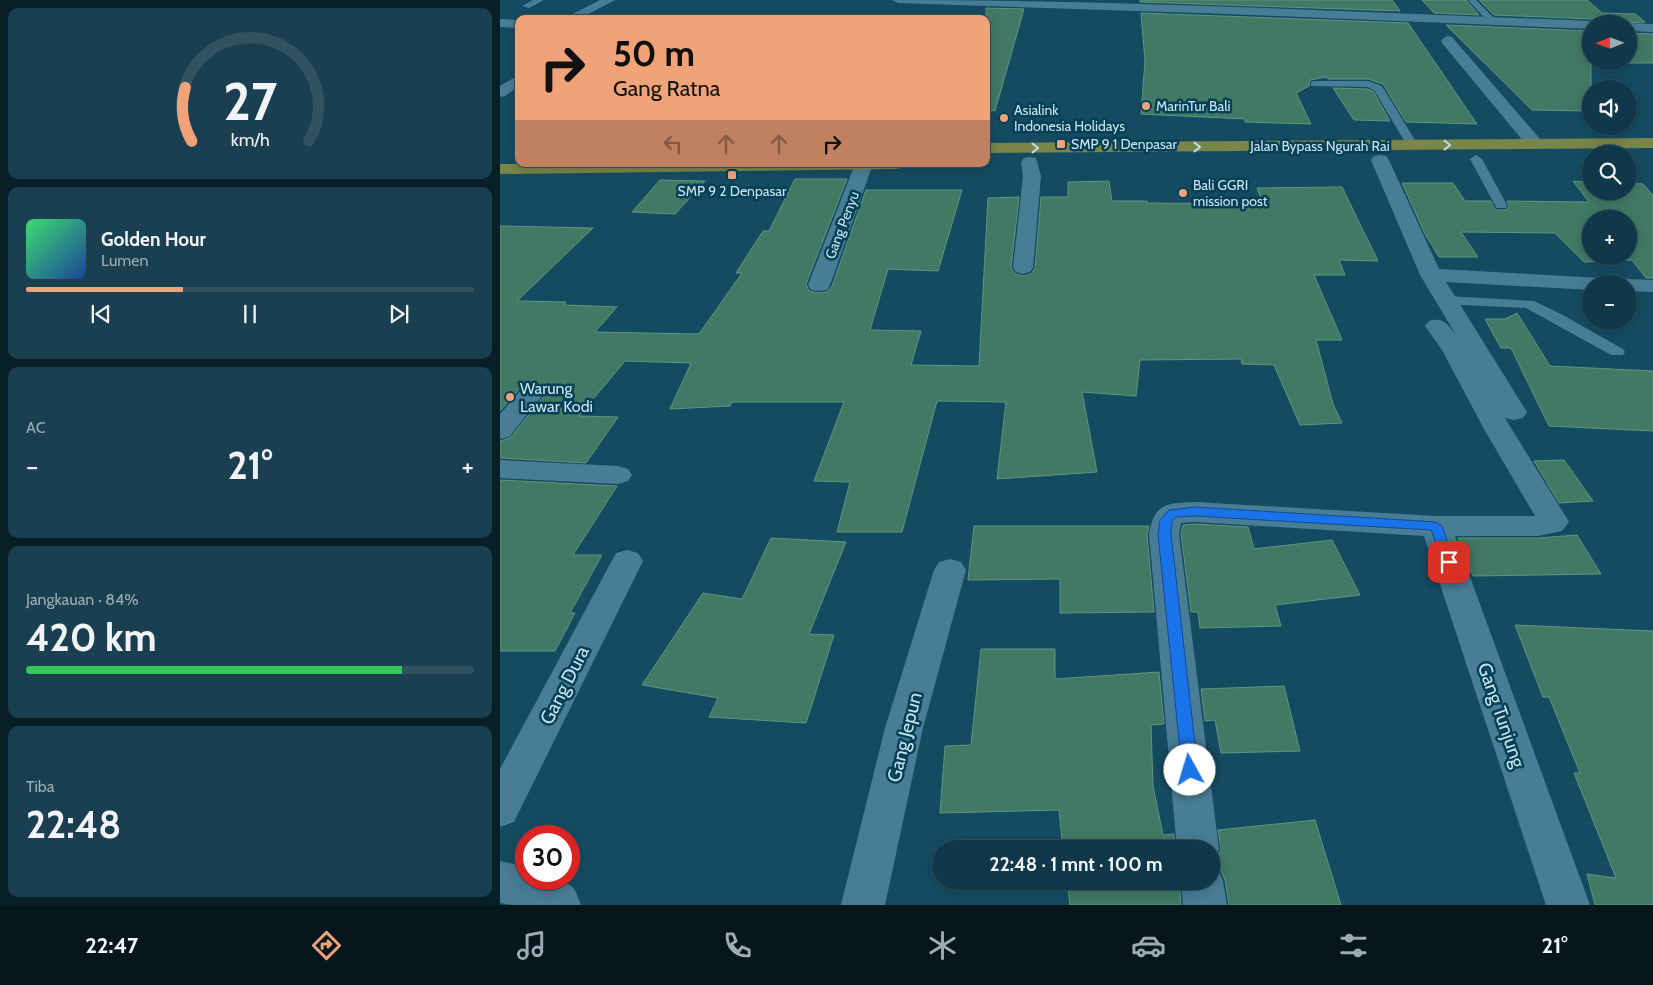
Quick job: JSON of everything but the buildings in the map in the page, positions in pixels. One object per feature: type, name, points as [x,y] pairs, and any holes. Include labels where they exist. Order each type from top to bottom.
[{"type":"highway","name":"Jalan Bypass Ngurah Rai","points":[[990,148],[1653,143]]},
{"type":"highway","name":"Jalan Bypass Ngurah Rai","points":[[990,163],[1582,158]]},
{"type":"highway","points":[[1637,158],[1653,158]]},
{"type":"highway","points":[[500,169],[646,167]]},
{"type":"street","points":[[577,15],[609,0]]},
{"type":"street","points":[[898,0],[943,6],[994,1],[1066,2],[1582,25]]},
{"type":"street","points":[[1227,10],[1227,25]]},
{"type":"street","points":[[500,23],[515,24]]},
{"type":"street","points":[[1638,27],[1653,28]]},
{"type":"street","points":[[1447,40],[1535,144]]},
{"type":"street","points":[[500,93],[515,82]]},
{"type":"street","points":[[1197,840],[1164,534],[1166,520],[1173,513],[1195,512],[1436,526],[1538,526],[1554,522],[1497,429],[1454,349],[1431,275],[1380,160]]},
{"type":"street","points":[[1023,268],[1032,176],[1030,162]]},
{"type":"street","name":"Gang Penyu","points":[[819,285],[863,167]]},
{"type":"street","points":[[1431,275],[1582,283]]},
{"type":"street","points":[[1637,285],[1651,286]]},
{"type":"street","points":[[1442,314],[1514,412]]},
{"type":"street","points":[[500,431],[530,395]]},
{"type":"street","points":[[500,469],[618,475]]},
{"type":"street","name":"Gang Tunjung","points":[[1436,526],[1568,905]]},
{"type":"street","name":"Gang Dura","points":[[500,808],[628,562]]},
{"type":"street","name":"Gang Jepun","points":[[863,905],[904,728],[950,570]]},
{"type":"street","points":[[500,882],[521,885],[542,894],[559,905]]},
{"type":"street","points":[[1203,890],[1204,905]]},
{"type":"lane","points":[[526,6],[540,0]]},
{"type":"lane","points":[[1472,0],[1491,20]]},
{"type":"lane","points":[[1314,84],[1368,84],[1378,88],[1412,145]]},
{"type":"lane","points":[[1476,159],[1501,205]]},
{"type":"lane","points":[[1442,314],[1528,304],[1556,317],[1617,352]]},
{"type":"place","name":"MarinTur Bali","points":[[1146,106]]},
{"type":"place","name":"Asialink Indonesia Holidays","points":[[1004,118]]},
{"type":"place","name":"SMP 9 1 Denpasar","points":[[1061,144]]},
{"type":"place","name":"SMP 9 2 Denpasar","points":[[732,175]]},
{"type":"place","name":"Bali GGRI mission post","points":[[1183,193]]},
{"type":"place","name":"Warung Lawar Kodi","points":[[510,397]]},
{"type":"route","points":[[1190,770],[1164,534],[1166,520],[1173,513],[1195,512],[1436,526],[1449,562]]}]
